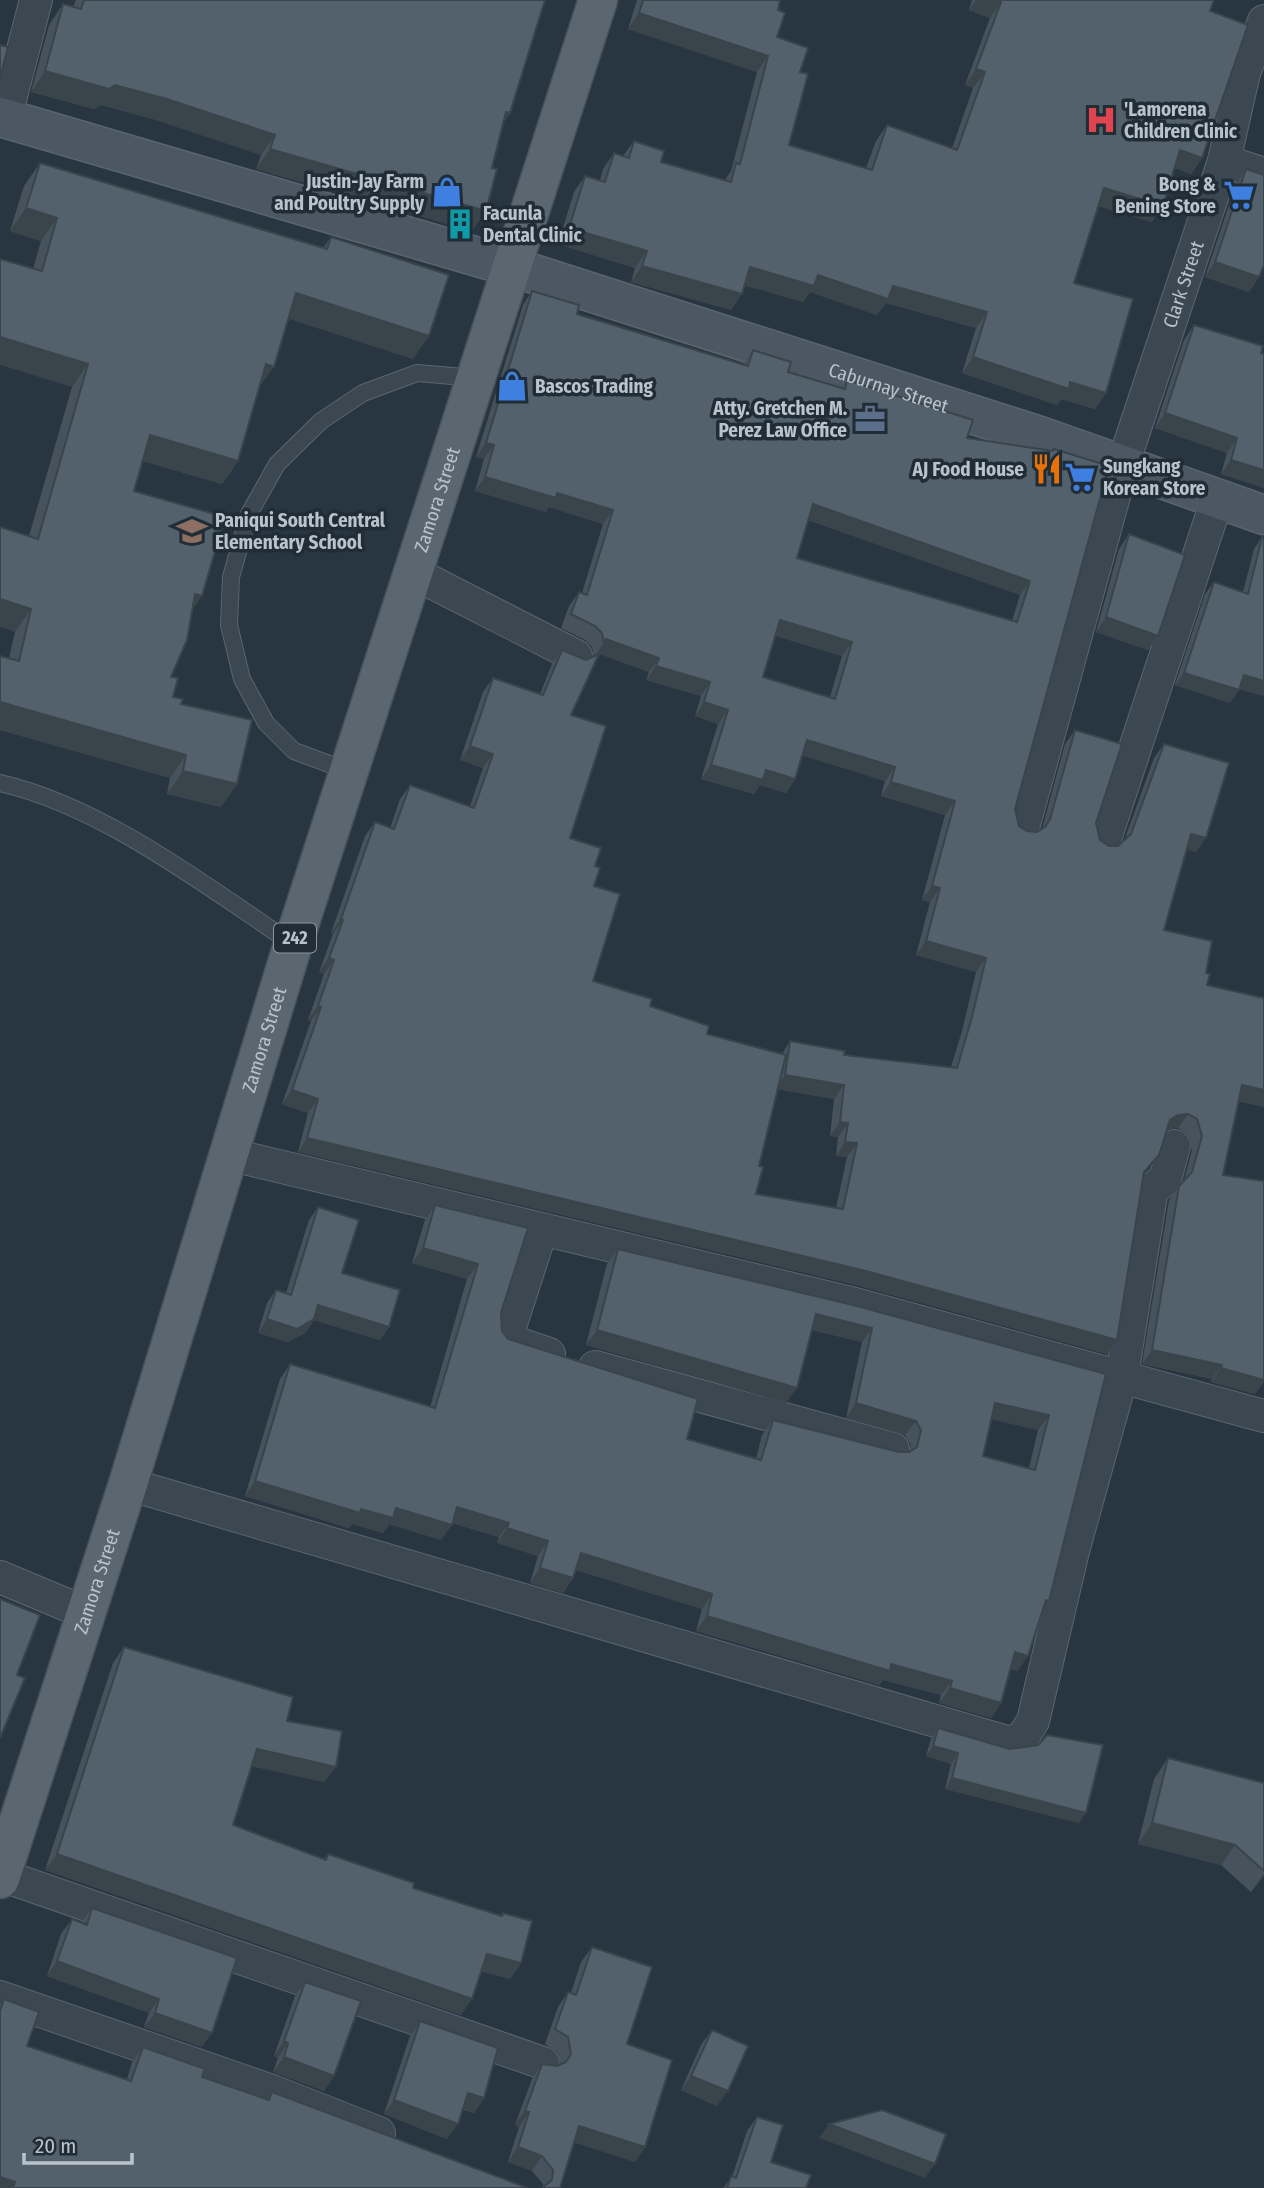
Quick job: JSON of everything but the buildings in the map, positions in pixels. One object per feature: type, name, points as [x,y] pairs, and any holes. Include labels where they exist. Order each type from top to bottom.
[{"type":"main road","name":"Zamora Street","points":[[1,1877],[128,1484],[293,944],[598,0]]},
{"type":"street","points":[[3,118],[36,0]]},
{"type":"street","name":"Clark Street","points":[[1023,828],[1122,467],[1224,161],[1244,73],[1264,21]]},
{"type":"street","name":"Caburnay Street","points":[[3,118],[513,267],[1040,436],[1264,516]]},
{"type":"street","points":[[1224,161],[1264,174]]},
{"type":"street","points":[[1104,842],[1217,500]]},
{"type":"street","points":[[412,572],[576,656]]},
{"type":"street","points":[[128,1484],[1007,1742],[1021,1741],[1033,1721],[1073,1551],[1122,1375],[1152,1189],[1165,1180],[1174,1146]]},
{"type":"street","points":[[228,1154],[851,1303],[1264,1416]]},
{"type":"street","points":[[541,1231],[508,1333],[510,1341],[748,1412],[893,1449]]},
{"type":"street","points":[[0,1577],[86,1613]]},
{"type":"street","points":[[1,1877],[543,2063]]},
{"type":"street","points":[[0,1997],[271,2091],[411,2144]]},
{"type":"lane","points":[[349,771],[293,751],[266,723],[242,679],[229,625],[231,577],[249,514],[278,464],[321,421],[363,393],[417,373],[476,377]]},
{"type":"lane","points":[[0,783],[70,805],[123,833],[293,944]]},
{"type":"place","name":"'Lamorena Children Clinic","points":[[1101,120]]},
{"type":"place","name":"Justin-Jay Farm and Poultry Supply","points":[[447,192]]},
{"type":"place","name":"Bong & Bening Store","points":[[1239,195]]},
{"type":"place","name":"Facunla Dental Clinic","points":[[460,224]]},
{"type":"place","name":"Bascos Trading","points":[[512,386]]},
{"type":"place","name":"Atty. Gretchen M. Perez Law Office","points":[[870,419]]},
{"type":"place","name":"AJ Food House","points":[[1047,469]]},
{"type":"place","name":"Sungkang Korean Store","points":[[1080,477]]},
{"type":"place","name":"Paniqui South Central Elementary School","points":[[192,531]]}]
